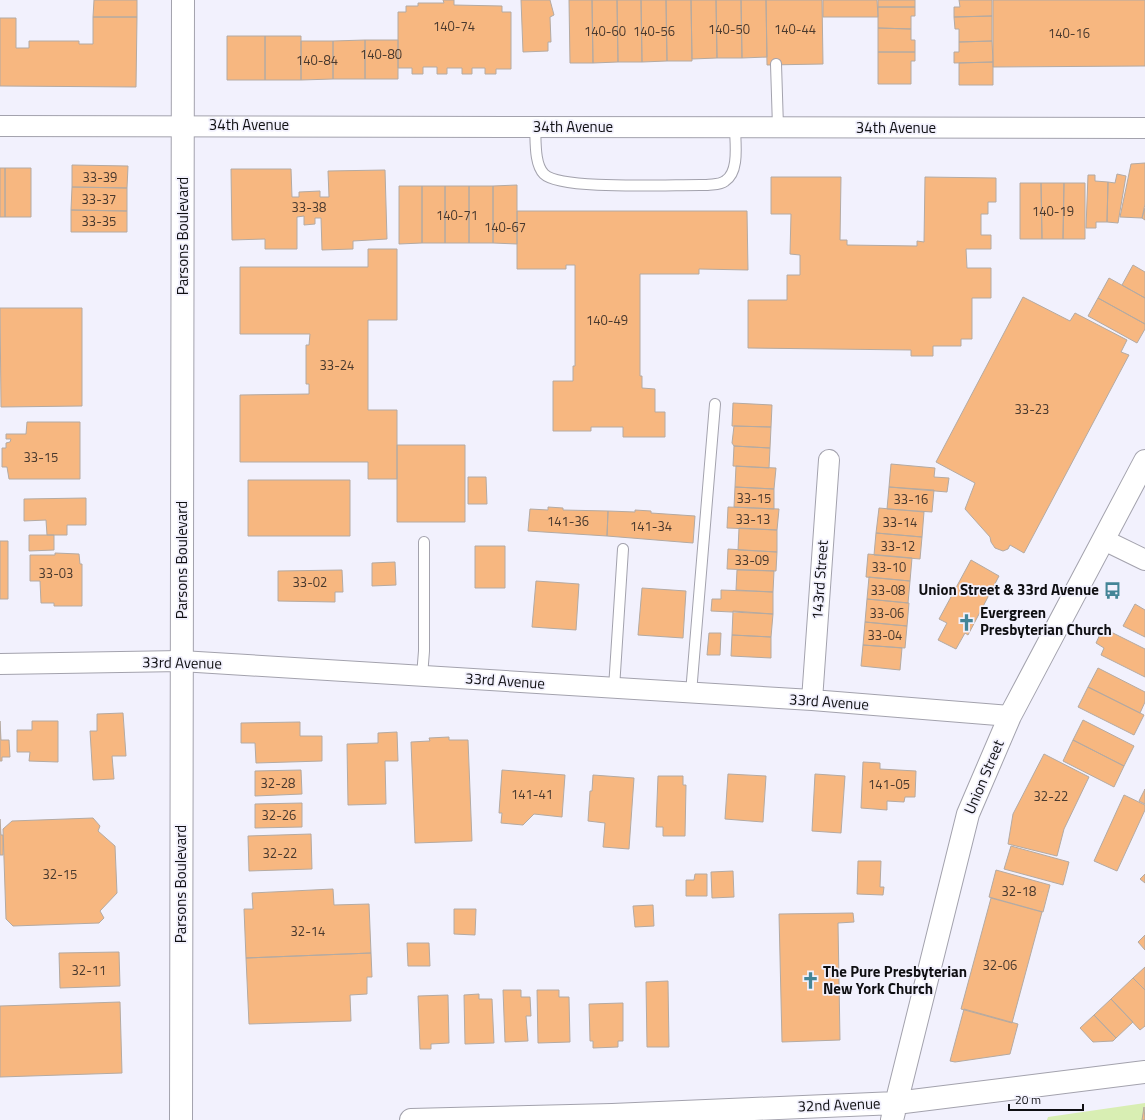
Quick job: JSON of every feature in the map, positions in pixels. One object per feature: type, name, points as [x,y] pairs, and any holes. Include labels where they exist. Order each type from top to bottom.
[{"type":"street","name":"Parsons Boulevard","points":[[181,1120],[183,0]]},
{"type":"street","name":"34th Avenue","points":[[0,126],[183,125],[1145,128]]},
{"type":"street","name":"143rd Street","points":[[812,700],[829,460]]},
{"type":"street","name":"Union Street","points":[[894,1112],[968,814],[1010,716],[1145,461]]},
{"type":"street","points":[[1104,540],[1145,560]]},
{"type":"street","name":"33rd Avenue","points":[[0,664],[181,661],[812,700],[1010,716]]},
{"type":"street","name":"32nd Avenue","points":[[411,1120],[894,1112],[1145,1072]]},
{"type":"lane","points":[[776,64],[778,127]]},
{"type":"lane","points":[[535,126],[540,169],[546,176],[554,180],[584,184],[707,185],[726,181],[730,176],[735,164],[735,127]]},
{"type":"lane","points":[[691,693],[715,404]]},
{"type":"lane","points":[[422,676],[424,652],[424,542]]},
{"type":"lane","points":[[614,688],[623,549]]},
{"type":"green space","points":[[1145,1103],[1145,1120],[1047,1120],[1048,1117]]},
{"type":"building","points":[[94,0],[137,0],[137,17],[93,17]]},
{"type":"building","points":[[443,0],[454,0],[454,5],[502,6],[502,12],[511,12],[511,69],[496,69],[496,74],[485,74],[485,68],[472,68],[472,74],[462,74],[462,68],[447,68],[447,74],[437,74],[437,67],[423,67],[423,74],[412,74],[412,68],[398,68],[398,12],[406,12],[406,6],[418,6],[418,3],[444,3]]},
{"type":"building","points":[[521,0],[550,0],[554,15],[550,17],[551,42],[548,42],[548,51],[523,52]]},
{"type":"building","points":[[569,0],[592,0],[593,63],[570,63]]},
{"type":"building","points":[[592,0],[617,0],[618,62],[593,63]]},
{"type":"building","points":[[617,0],[641,0],[642,62],[618,62]]},
{"type":"building","points":[[641,0],[666,0],[667,61],[642,62]]},
{"type":"building","points":[[666,0],[691,0],[692,61],[667,61]]},
{"type":"building","points":[[691,0],[716,0],[717,58],[692,59]]},
{"type":"building","points":[[716,0],[741,0],[742,58],[717,58]]},
{"type":"building","points":[[741,0],[766,0],[767,57],[742,58]]},
{"type":"building","points":[[766,0],[822,0],[823,64],[767,65]]},
{"type":"building","points":[[823,0],[877,0],[878,17],[823,17]]},
{"type":"building","points":[[878,0],[915,0],[915,7],[878,7]]},
{"type":"building","points":[[959,0],[992,0],[992,16],[954,17],[954,7],[960,7]]},
{"type":"building","points":[[993,0],[1145,0],[1145,66],[993,67]]},
{"type":"building","points":[[878,7],[915,7],[915,16],[911,16],[911,29],[878,28]]},
{"type":"building","points":[[992,16],[992,41],[959,42],[959,29],[955,29],[954,17]]},
{"type":"building","points":[[93,17],[137,17],[136,87],[0,86],[0,18],[16,18],[16,48],[29,48],[29,41],[79,41],[79,44],[93,44]]},
{"type":"building","points":[[878,28],[911,29],[911,40],[915,40],[915,52],[878,52]]},
{"type":"building","points":[[227,36],[265,36],[265,80],[227,80]]},
{"type":"building","points":[[265,36],[301,36],[301,80],[265,80]]},
{"type":"building","points":[[365,40],[398,40],[398,79],[365,79]]},
{"type":"building","points":[[365,40],[365,79],[333,79],[333,41]]},
{"type":"building","points":[[301,41],[333,41],[333,79],[301,80]]},
{"type":"building","points":[[992,41],[993,62],[954,63],[954,52],[959,52],[959,42]]},
{"type":"building","points":[[878,52],[915,52],[915,61],[911,61],[911,84],[878,84]]},
{"type":"building","points":[[993,62],[993,85],[959,85],[959,63]]},
{"type":"building","points":[[1145,163],[1145,204],[1142,218],[1120,217],[1131,164]]},
{"type":"building","points":[[72,165],[128,166],[127,188],[72,187]]},
{"type":"building","points":[[0,168],[5,168],[5,217],[0,217]]},
{"type":"building","points":[[5,168],[31,168],[31,217],[5,217]]},
{"type":"building","points":[[231,169],[291,169],[292,197],[299,197],[299,192],[320,191],[320,197],[329,197],[328,171],[385,170],[387,239],[353,241],[353,249],[322,250],[321,218],[315,218],[315,224],[304,225],[304,216],[297,217],[297,249],[265,249],[265,239],[232,240]]},
{"type":"building","points":[[1117,174],[1126,176],[1118,223],[1107,222],[1108,182],[1115,183]]},
{"type":"building","points":[[1088,175],[1095,175],[1095,181],[1108,182],[1107,222],[1096,222],[1096,228],[1086,228]]},
{"type":"building","points":[[771,177],[841,177],[840,240],[847,240],[847,245],[917,246],[917,241],[924,242],[925,177],[996,178],[996,202],[988,202],[988,214],[981,214],[981,235],[991,235],[991,249],[966,249],[967,268],[991,268],[991,298],[972,298],[972,339],[961,339],[961,346],[933,346],[933,356],[911,356],[911,350],[748,348],[748,300],[787,300],[787,275],[800,275],[800,255],[790,254],[791,214],[771,214]]},
{"type":"building","points":[[1020,183],[1041,183],[1042,239],[1020,239]]},
{"type":"building","points":[[1041,183],[1064,183],[1063,239],[1042,239]]},
{"type":"building","points":[[1064,183],[1085,183],[1085,239],[1063,239]]},
{"type":"building","points":[[517,185],[517,244],[493,243],[493,186]]},
{"type":"building","points":[[399,186],[422,186],[422,243],[399,244]]},
{"type":"building","points":[[422,186],[445,186],[445,243],[422,243]]},
{"type":"building","points":[[445,186],[469,186],[469,243],[445,243]]},
{"type":"building","points":[[469,186],[493,186],[493,243],[469,243]]},
{"type":"building","points":[[72,187],[127,188],[127,211],[71,210]]},
{"type":"building","points":[[1145,208],[1145,220],[1142,218]]},
{"type":"building","points":[[71,210],[127,211],[127,232],[71,232]]},
{"type":"building","points":[[517,211],[747,211],[748,270],[699,269],[699,274],[640,274],[640,376],[642,376],[642,388],[655,389],[655,412],[665,412],[665,437],[623,437],[623,427],[591,427],[591,431],[553,431],[553,381],[573,381],[573,366],[575,366],[575,265],[566,265],[566,269],[517,269]]},
{"type":"building","points":[[368,249],[397,249],[397,320],[368,320],[368,410],[397,410],[397,479],[368,479],[368,462],[240,462],[240,395],[309,394],[309,384],[306,384],[306,345],[309,345],[310,334],[240,334],[240,267],[368,267]]},
{"type":"building","points":[[1133,265],[1145,272],[1145,298],[1122,285]]},
{"type":"building","points":[[1109,278],[1145,298],[1145,324],[1098,298]]},
{"type":"building","points":[[1023,297],[1070,321],[1075,313],[1127,340],[1121,352],[1129,355],[1024,553],[1010,545],[1008,549],[1003,551],[995,548],[990,537],[965,509],[975,483],[936,462]]},
{"type":"building","points":[[1098,298],[1145,324],[1145,329],[1137,343],[1088,316]]},
{"type":"building","points":[[0,308],[82,308],[82,406],[1,407]]},
{"type":"building","points":[[733,403],[772,405],[771,427],[732,426]]},
{"type":"building","points":[[27,422],[80,422],[80,479],[9,479],[7,467],[2,467],[2,448],[6,448],[6,443],[10,442],[11,439],[6,439],[6,434],[26,434]]},
{"type":"building","points":[[734,426],[771,427],[770,448],[734,446],[732,443]]},
{"type":"building","points":[[397,445],[465,445],[465,522],[397,522]]},
{"type":"building","points":[[734,446],[770,448],[769,468],[733,466]]},
{"type":"building","points":[[891,464],[935,468],[934,477],[949,478],[947,492],[889,487]]},
{"type":"building","points":[[736,466],[776,468],[774,489],[735,487]]},
{"type":"building","points":[[468,477],[486,477],[487,504],[468,504]]},
{"type":"building","points":[[248,480],[350,480],[350,536],[248,536]]},
{"type":"building","points":[[735,487],[774,489],[774,509],[734,507]]},
{"type":"building","points":[[889,487],[934,490],[932,512],[887,509]]},
{"type":"building","points":[[86,498],[86,525],[67,525],[67,535],[47,535],[46,520],[24,521],[24,499]]},
{"type":"building","points":[[548,507],[563,508],[563,510],[608,511],[607,536],[528,531],[530,509],[548,510]]},
{"type":"building","points":[[728,507],[779,509],[777,530],[727,528]]},
{"type":"building","points":[[879,508],[924,512],[922,537],[876,533]]},
{"type":"building","points":[[635,510],[651,511],[651,513],[695,516],[693,543],[607,536],[608,511],[635,512]]},
{"type":"building","points":[[739,528],[777,530],[777,552],[738,550]]},
{"type":"building","points":[[876,533],[922,537],[920,559],[874,555]]},
{"type":"building","points":[[29,535],[54,535],[54,550],[29,551]]},
{"type":"building","points":[[0,541],[8,541],[8,599],[0,599]]},
{"type":"building","points":[[475,546],[505,546],[505,588],[475,588]]},
{"type":"building","points":[[728,549],[777,552],[776,571],[727,569]]},
{"type":"building","points":[[55,553],[79,554],[80,564],[82,564],[82,606],[54,606],[54,603],[41,603],[40,581],[30,581],[30,555],[55,555]]},
{"type":"building","points":[[868,554],[912,558],[910,581],[866,577]]},
{"type":"building","points":[[971,560],[999,576],[968,635],[965,633],[956,649],[938,640],[947,623],[939,619]]},
{"type":"building","points":[[395,562],[396,585],[372,586],[372,563]]},
{"type":"building","points":[[342,570],[343,592],[335,592],[335,602],[278,601],[278,571]]},
{"type":"building","points":[[737,570],[774,571],[773,592],[736,590]]},
{"type":"building","points":[[869,577],[910,581],[908,603],[867,599]]},
{"type":"building","points":[[536,581],[579,584],[576,630],[532,627]]},
{"type":"building","points":[[642,588],[686,591],[683,638],[638,635]]},
{"type":"building","points":[[721,590],[773,592],[773,614],[711,611],[712,599],[721,599]]},
{"type":"building","points":[[867,599],[909,603],[907,626],[865,622]]},
{"type":"building","points":[[1135,604],[1145,610],[1145,637],[1123,626]]},
{"type":"building","points":[[733,611],[773,614],[771,637],[732,635]]},
{"type":"building","points":[[865,622],[907,626],[905,648],[863,645]]},
{"type":"building","points":[[1103,628],[1145,649],[1145,677],[1101,655],[1104,648],[1096,643]]},
{"type":"building","points":[[709,633],[721,633],[720,655],[707,655]]},
{"type":"building","points":[[732,635],[771,637],[771,658],[731,656]]},
{"type":"building","points":[[863,645],[902,648],[900,670],[861,666]]},
{"type":"building","points":[[1098,668],[1145,692],[1145,702],[1140,713],[1088,687]]},
{"type":"building","points":[[1088,687],[1144,715],[1134,735],[1078,707]]},
{"type":"building","points":[[123,713],[126,756],[112,756],[114,779],[93,780],[90,731],[97,731],[97,714]]},
{"type":"building","points":[[1083,720],[1134,746],[1124,766],[1073,740]]},
{"type":"building","points":[[0,721],[1,740],[9,740],[10,757],[2,757],[2,761],[0,761]]},
{"type":"building","points":[[32,721],[58,721],[58,762],[29,761],[30,752],[17,752],[17,730],[32,730]]},
{"type":"building","points":[[300,722],[300,736],[322,736],[322,761],[256,763],[255,743],[241,743],[241,723]]},
{"type":"building","points":[[397,732],[398,761],[385,761],[386,804],[348,805],[347,744],[378,743],[378,733]]},
{"type":"building","points":[[449,737],[449,740],[468,740],[472,841],[415,843],[411,742],[430,741],[429,738]]},
{"type":"building","points":[[1073,740],[1124,766],[1114,787],[1063,761]]},
{"type":"building","points":[[1044,754],[1089,777],[1064,829],[1057,856],[1008,844],[1013,814]]},
{"type":"building","points":[[863,762],[880,763],[880,769],[916,771],[915,797],[905,797],[904,802],[887,801],[887,810],[861,808]]},
{"type":"building","points":[[301,770],[302,794],[255,796],[255,771]]},
{"type":"building","points":[[502,770],[565,775],[562,817],[534,814],[523,825],[501,823],[502,813],[499,813]]},
{"type":"building","points":[[728,774],[766,776],[763,822],[725,819]]},
{"type":"building","points":[[815,774],[845,776],[841,833],[812,831]]},
{"type":"building","points":[[593,775],[634,778],[629,849],[603,847],[605,823],[588,821],[590,791],[592,791]]},
{"type":"building","points":[[658,776],[683,776],[683,785],[686,785],[685,836],[663,836],[663,827],[656,827]]},
{"type":"building","points":[[1145,789],[1145,804],[1139,801]]},
{"type":"building","points":[[1124,795],[1145,805],[1145,810],[1117,871],[1094,861]]},
{"type":"building","points":[[302,803],[302,827],[255,828],[255,804]]},
{"type":"building","points":[[93,818],[100,826],[98,831],[115,846],[117,893],[100,911],[104,918],[99,923],[13,926],[6,919],[3,829],[12,821]]},
{"type":"building","points":[[0,819],[1,835],[3,835],[3,855],[0,855]]},
{"type":"building","points":[[311,834],[312,869],[249,871],[248,836]]},
{"type":"building","points":[[1011,846],[1069,862],[1063,885],[1004,869]]},
{"type":"building","points":[[858,861],[881,861],[880,887],[884,887],[883,895],[857,894]]},
{"type":"building","points":[[996,870],[1050,885],[1043,912],[989,897]]},
{"type":"building","points":[[733,871],[734,897],[712,898],[711,872]]},
{"type":"building","points":[[695,874],[707,874],[707,896],[686,896],[686,880],[694,880]]},
{"type":"building","points":[[1145,874],[1145,883],[1140,879]]},
{"type":"building","points":[[333,889],[334,905],[369,904],[371,953],[246,958],[244,909],[253,909],[252,893]]},
{"type":"building","points":[[991,898],[1042,912],[1012,1023],[961,1009]]},
{"type":"building","points":[[653,905],[654,926],[635,927],[633,906]]},
{"type":"building","points":[[454,909],[476,909],[475,935],[454,934]]},
{"type":"building","name":"The Pure Presbyterian New York Church","points":[[853,913],[854,922],[838,923],[840,1040],[782,1042],[779,914]]},
{"type":"building","points":[[1145,935],[1145,950],[1138,942]]},
{"type":"building","points":[[407,943],[429,943],[430,966],[408,966]]},
{"type":"building","points":[[119,952],[120,986],[60,988],[59,953]]},
{"type":"building","points":[[371,953],[372,977],[367,977],[367,994],[350,995],[351,1021],[249,1024],[246,958]]},
{"type":"building","points":[[1145,967],[1145,990],[1133,978]]},
{"type":"building","points":[[1133,978],[1145,990],[1145,1026],[1140,1030],[1111,999]]},
{"type":"building","points":[[668,981],[669,1047],[647,1047],[646,982]]},
{"type":"building","points":[[503,990],[521,990],[521,997],[530,997],[531,1016],[526,1016],[528,1041],[505,1042]]},
{"type":"building","points":[[537,990],[559,990],[559,997],[569,997],[570,1042],[538,1043]]},
{"type":"building","points":[[479,994],[479,999],[492,999],[494,1043],[465,1044],[464,995]]},
{"type":"building","points":[[448,995],[449,1043],[431,1044],[431,1049],[420,1049],[418,996]]},
{"type":"building","points":[[1111,999],[1133,1022],[1116,1038],[1094,1015]]},
{"type":"building","points":[[120,1002],[122,1073],[0,1077],[0,1006]]},
{"type":"building","points":[[623,1003],[623,1041],[618,1041],[618,1047],[593,1048],[593,1041],[590,1041],[589,1004]]},
{"type":"building","points":[[964,1009],[1018,1024],[1010,1054],[955,1062],[950,1061]]},
{"type":"building","points":[[1094,1015],[1116,1038],[1113,1041],[1093,1042],[1080,1028]]},
{"type":"building","points":[[1144,1107],[1145,1120],[1142,1120]]},
{"type":"place","name":"Union Street & 33rd Avenue","points":[[1112,590]]},
{"type":"place","name":"Evergreen Presbyterian Church","points":[[967,622]]},
{"type":"place","name":"The Pure Presbyterian New York Church","points":[[810,981]]}]
